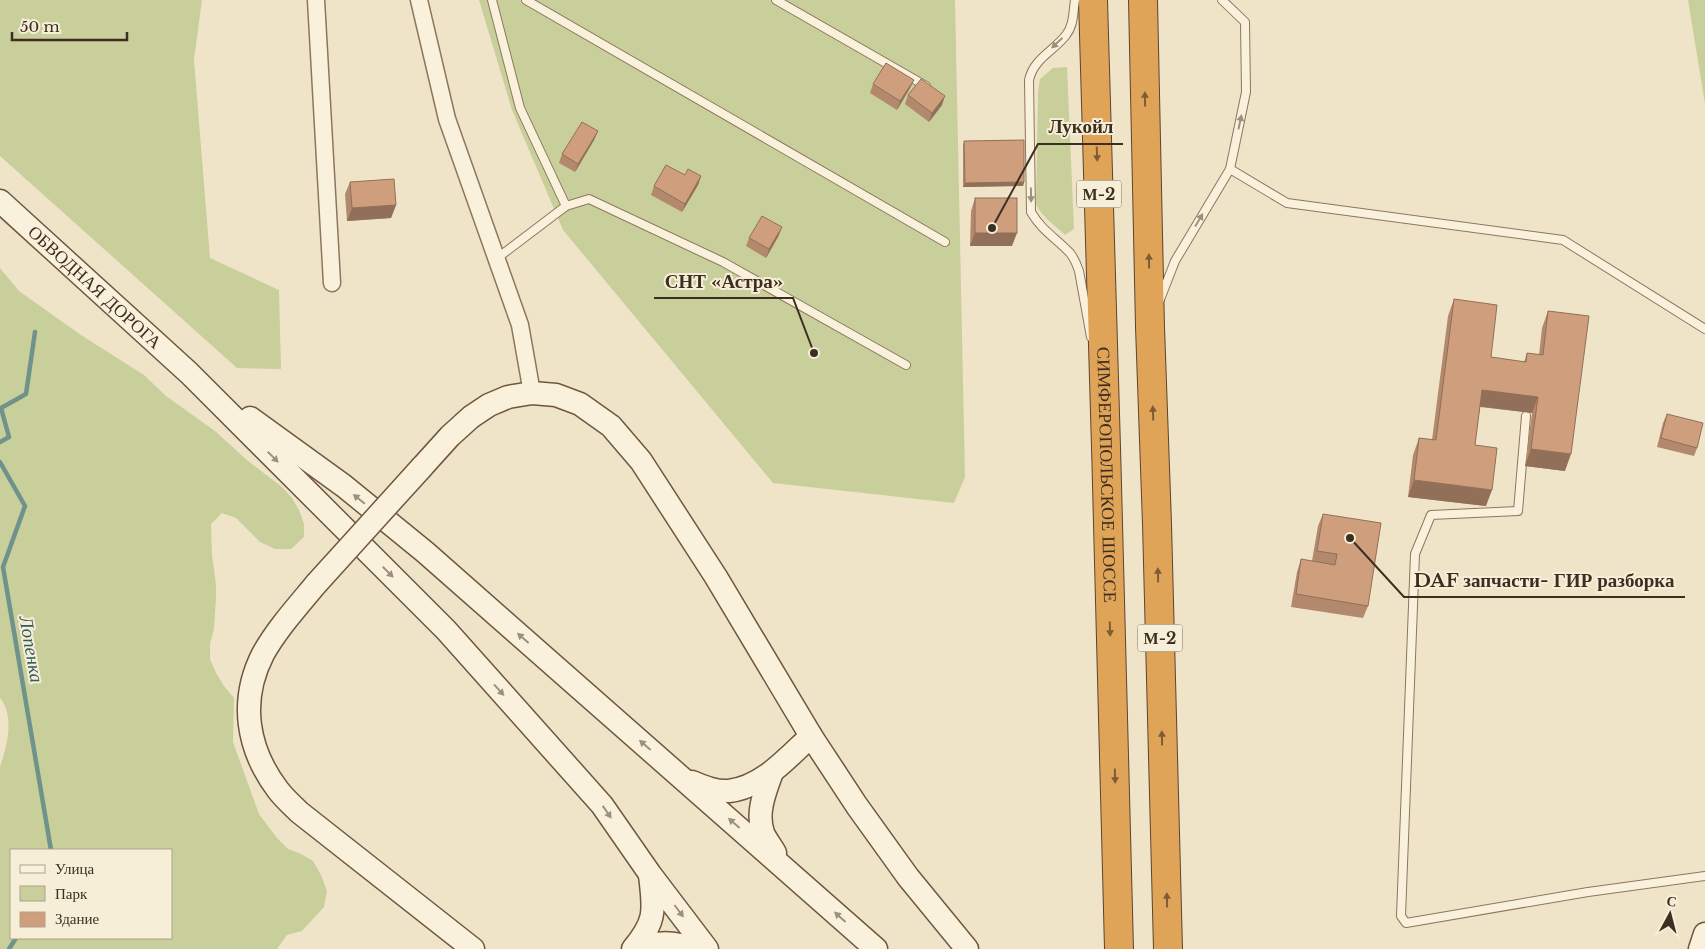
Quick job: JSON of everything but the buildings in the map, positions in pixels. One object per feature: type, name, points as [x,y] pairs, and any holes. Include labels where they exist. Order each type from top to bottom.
[{"type":"highway","name":"СИМФЕРОПОЛЬСКОЕ ШОССЕ","points":[[1093,0],[1119,949]]},
{"type":"highway","name":"М-2","points":[[1143,0],[1150,327],[1168,949]]},
{"type":"main road","name":"ОБВОДНАЯ ДОРОГА","points":[[0,201],[189,373]]},
{"type":"main road","points":[[189,373],[344,486],[425,552],[876,949]]},
{"type":"main road","points":[[189,373],[446,630],[602,805],[650,874],[708,949]]},
{"type":"main road","points":[[473,949],[300,812],[279,792],[267,774],[257,753],[251,734],[248,708],[263,655],[280,627],[316,584],[450,436],[489,405],[508,397],[532,393],[556,395],[580,404],[611,426],[641,461],[716,577],[811,736],[857,806],[908,877],[967,949]]},
{"type":"main road","points":[[682,777],[708,788],[729,791],[752,784],[772,772],[811,736]]},
{"type":"main road","points":[[772,772],[762,800],[760,818],[764,834],[784,867]]},
{"type":"main road","points":[[634,949],[646,934],[652,919],[653,901],[650,874]]},
{"type":"main road","points":[[1700,949],[1705,934]]},
{"type":"main road","points":[[634,949],[651,943],[669,942],[691,949]]},
{"type":"street","points":[[316,0],[332,283]]},
{"type":"street","points":[[418,0],[447,119],[520,325],[532,393]]},
{"type":"lane","points":[[492,0],[520,108],[566,206]]},
{"type":"lane","points":[[526,0],[945,242]]},
{"type":"lane","points":[[776,0],[936,92]]},
{"type":"lane","points":[[1075,0],[1072,24],[1066,34],[1034,65],[1028,80],[1031,212],[1038,224],[1070,254],[1075,262],[1079,271],[1088,327],[1093,345]]},
{"type":"lane","points":[[1150,327],[1175,261],[1230,169],[1246,92],[1245,22],[1222,0]]},
{"type":"lane","points":[[1230,169],[1287,203],[1563,240],[1705,330]]},
{"type":"lane","points":[[496,259],[566,206],[588,199],[714,257],[906,364]]},
{"type":"lane","points":[[1096,353],[1105,388]]},
{"type":"lane","points":[[1526,416],[1518,511],[1431,515],[1415,554],[1401,916],[1406,924],[1588,892],[1705,876]]},
{"type":"green space","points":[[0,0],[202,0],[194,60],[210,258],[279,290],[281,369],[237,368],[0,156]]},
{"type":"green space","points":[[479,0],[955,0],[965,477],[954,503],[773,483],[563,230],[512,110]]},
{"type":"green space","points":[[1688,0],[1705,0],[1705,104]]},
{"type":"green space","points":[[1067,67],[1074,229],[1065,235],[1044,216],[1036,203],[1038,92],[1040,79],[1053,68]]},
{"type":"green space","points":[[0,268],[19,291],[81,335],[144,375],[166,396],[215,431],[248,461],[282,487],[292,498],[299,510],[304,524],[304,537],[291,549],[275,549],[260,542],[236,518],[222,513],[211,524],[216,599],[210,659],[224,686],[234,698],[233,742],[259,814],[288,849],[313,861],[327,891],[324,907],[302,931],[287,935],[277,949],[0,949],[0,767],[8,731],[5,705],[0,698]]},
{"type":"waterway","name":"Лопенка","points":[[0,442],[9,437],[1,408],[26,394],[35,332]]},
{"type":"waterway","name":"Лопенка","points":[[0,462],[25,506],[3,567],[51,849]]},
{"type":"waterway","name":"Лопенка","points":[[9,949],[15,939]]},
{"type":"place","name":"Лукойл","points":[[992,228]]},
{"type":"place","name":"СНТ «Астра»","points":[[814,353]]},
{"type":"place","name":"DAF запчасти- ГИР разборка","points":[[1350,538]]}]
